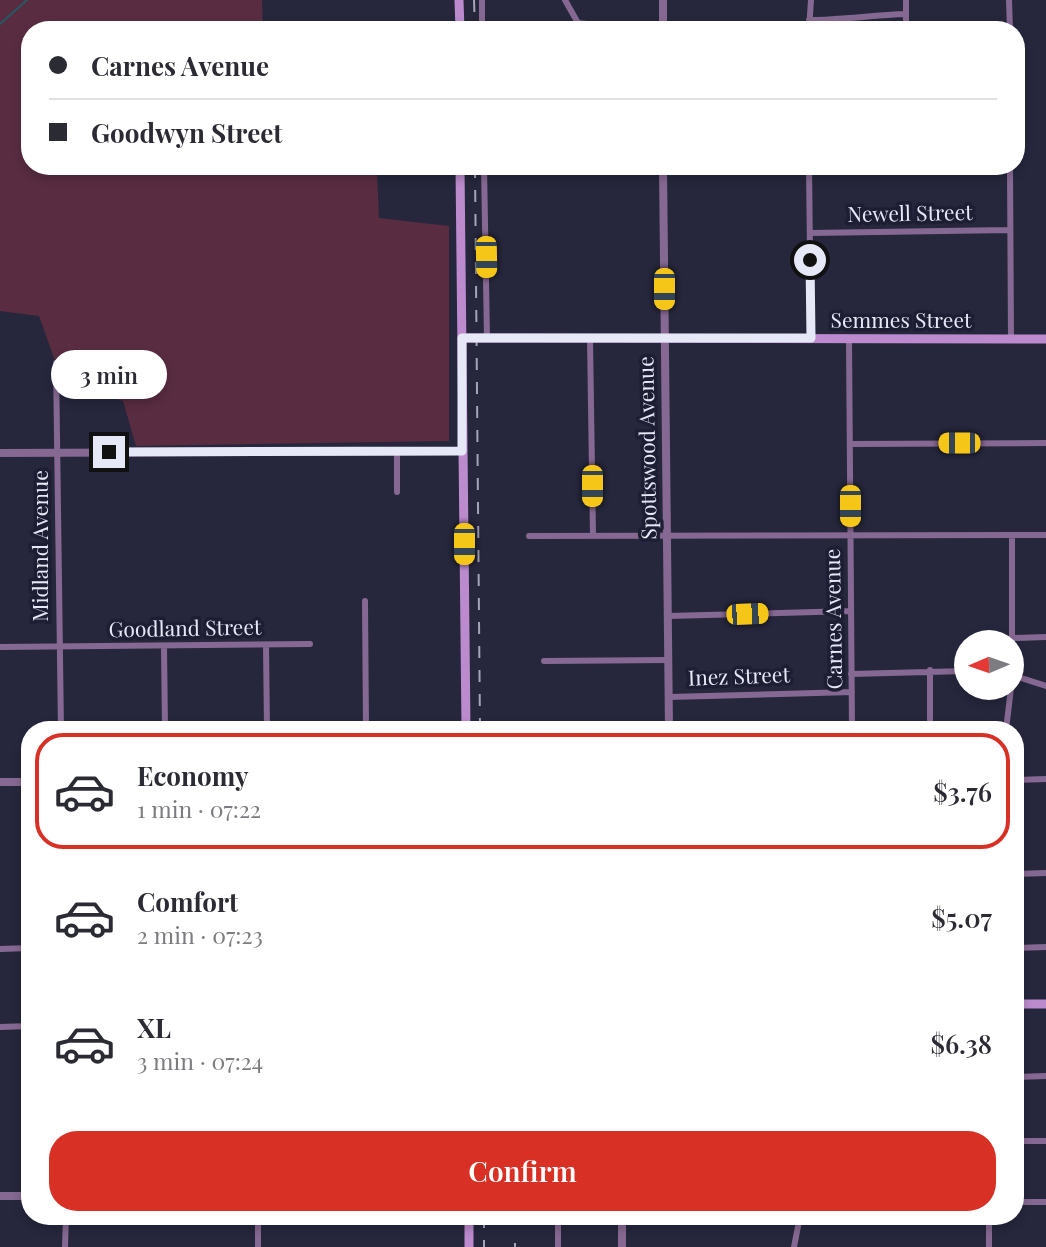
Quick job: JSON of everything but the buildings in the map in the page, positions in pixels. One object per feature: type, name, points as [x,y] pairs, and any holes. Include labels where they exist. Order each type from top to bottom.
[{"type":"main road","points":[[460,0],[460,21]]},
{"type":"main road","points":[[460,175],[466,721]]},
{"type":"main road","name":"Semmes Street","points":[[462,338],[1046,339]]},
{"type":"main road","points":[[1024,1004],[1046,1004]]},
{"type":"main road","points":[[469,1225],[470,1247]]},
{"type":"street","points":[[482,0],[482,21]]},
{"type":"street","points":[[565,0],[574,21]]},
{"type":"street","points":[[663,0],[663,21]]},
{"type":"street","points":[[811,0],[809,20],[851,20],[906,14]]},
{"type":"street","points":[[906,0],[906,21]]},
{"type":"street","points":[[1010,0],[1010,21]]},
{"type":"street","points":[[484,175],[487,338]]},
{"type":"street","name":"Spottswood Avenue","points":[[663,175],[668,721]]},
{"type":"street","points":[[809,175],[811,338]]},
{"type":"street","points":[[1010,175],[1011,339]]},
{"type":"street","name":"Newell Street","points":[[810,233],[1010,230]]},
{"type":"street","points":[[590,339],[593,536]]},
{"type":"street","name":"Carnes Avenue","points":[[849,340],[852,721]]},
{"type":"street","name":"Midland Avenue","points":[[56,363],[61,721]]},
{"type":"street","points":[[850,444],[1046,443]]},
{"type":"street","points":[[397,450],[397,492]]},
{"type":"street","points":[[0,453],[462,451]]},
{"type":"street","points":[[529,536],[1046,535]]},
{"type":"street","points":[[1012,536],[1013,630]]},
{"type":"street","points":[[365,601],[366,721]]},
{"type":"street","points":[[668,616],[852,611]]},
{"type":"street","points":[[1024,638],[1046,637]]},
{"type":"street","name":"Goodland Street","points":[[0,647],[310,644]]},
{"type":"street","points":[[266,645],[267,721]]},
{"type":"street","points":[[164,646],[165,721]]},
{"type":"street","points":[[544,661],[668,660]]},
{"type":"street","points":[[930,670],[930,721]]},
{"type":"street","points":[[851,674],[954,671]]},
{"type":"street","points":[[1024,680],[1046,686]]},
{"type":"street","name":"Inez Street","points":[[668,696],[852,692]]},
{"type":"street","points":[[1007,721],[1010,700]]},
{"type":"street","points":[[1024,780],[1046,779]]},
{"type":"street","points":[[0,782],[21,782]]},
{"type":"street","points":[[1024,874],[1046,873]]},
{"type":"street","points":[[1024,948],[1046,947]]},
{"type":"street","points":[[0,949],[21,948]]},
{"type":"street","points":[[0,1027],[21,1026]]},
{"type":"street","points":[[1024,1077],[1046,1076]]},
{"type":"street","points":[[1024,1141],[1046,1141]]},
{"type":"street","points":[[0,1196],[21,1196]]},
{"type":"street","points":[[1024,1202],[1046,1202]]},
{"type":"street","points":[[65,1247],[66,1225]]},
{"type":"street","points":[[258,1225],[258,1247]]},
{"type":"street","points":[[558,1225],[558,1247]]},
{"type":"street","points":[[622,1225],[622,1247]]},
{"type":"street","points":[[794,1247],[798,1225]]},
{"type":"street","points":[[989,1225],[989,1247]]},
{"type":"shaded area","points":[[0,0],[262,0],[263,21],[21,21],[21,175],[377,175],[379,218],[449,226],[449,441],[136,446],[123,401],[63,383],[39,316],[0,311]]},
{"type":"waterway","points":[[0,24],[27,0]]},
{"type":"waterway","points":[[87,357],[95,361]]},
{"type":"railway","points":[[474,0],[475,21]]},
{"type":"railway","points":[[475,175],[480,721]]},
{"type":"railway","points":[[484,1225],[484,1247]]},
{"type":"route","points":[[109,452],[462,451],[462,338],[811,338],[810,260]]}]
